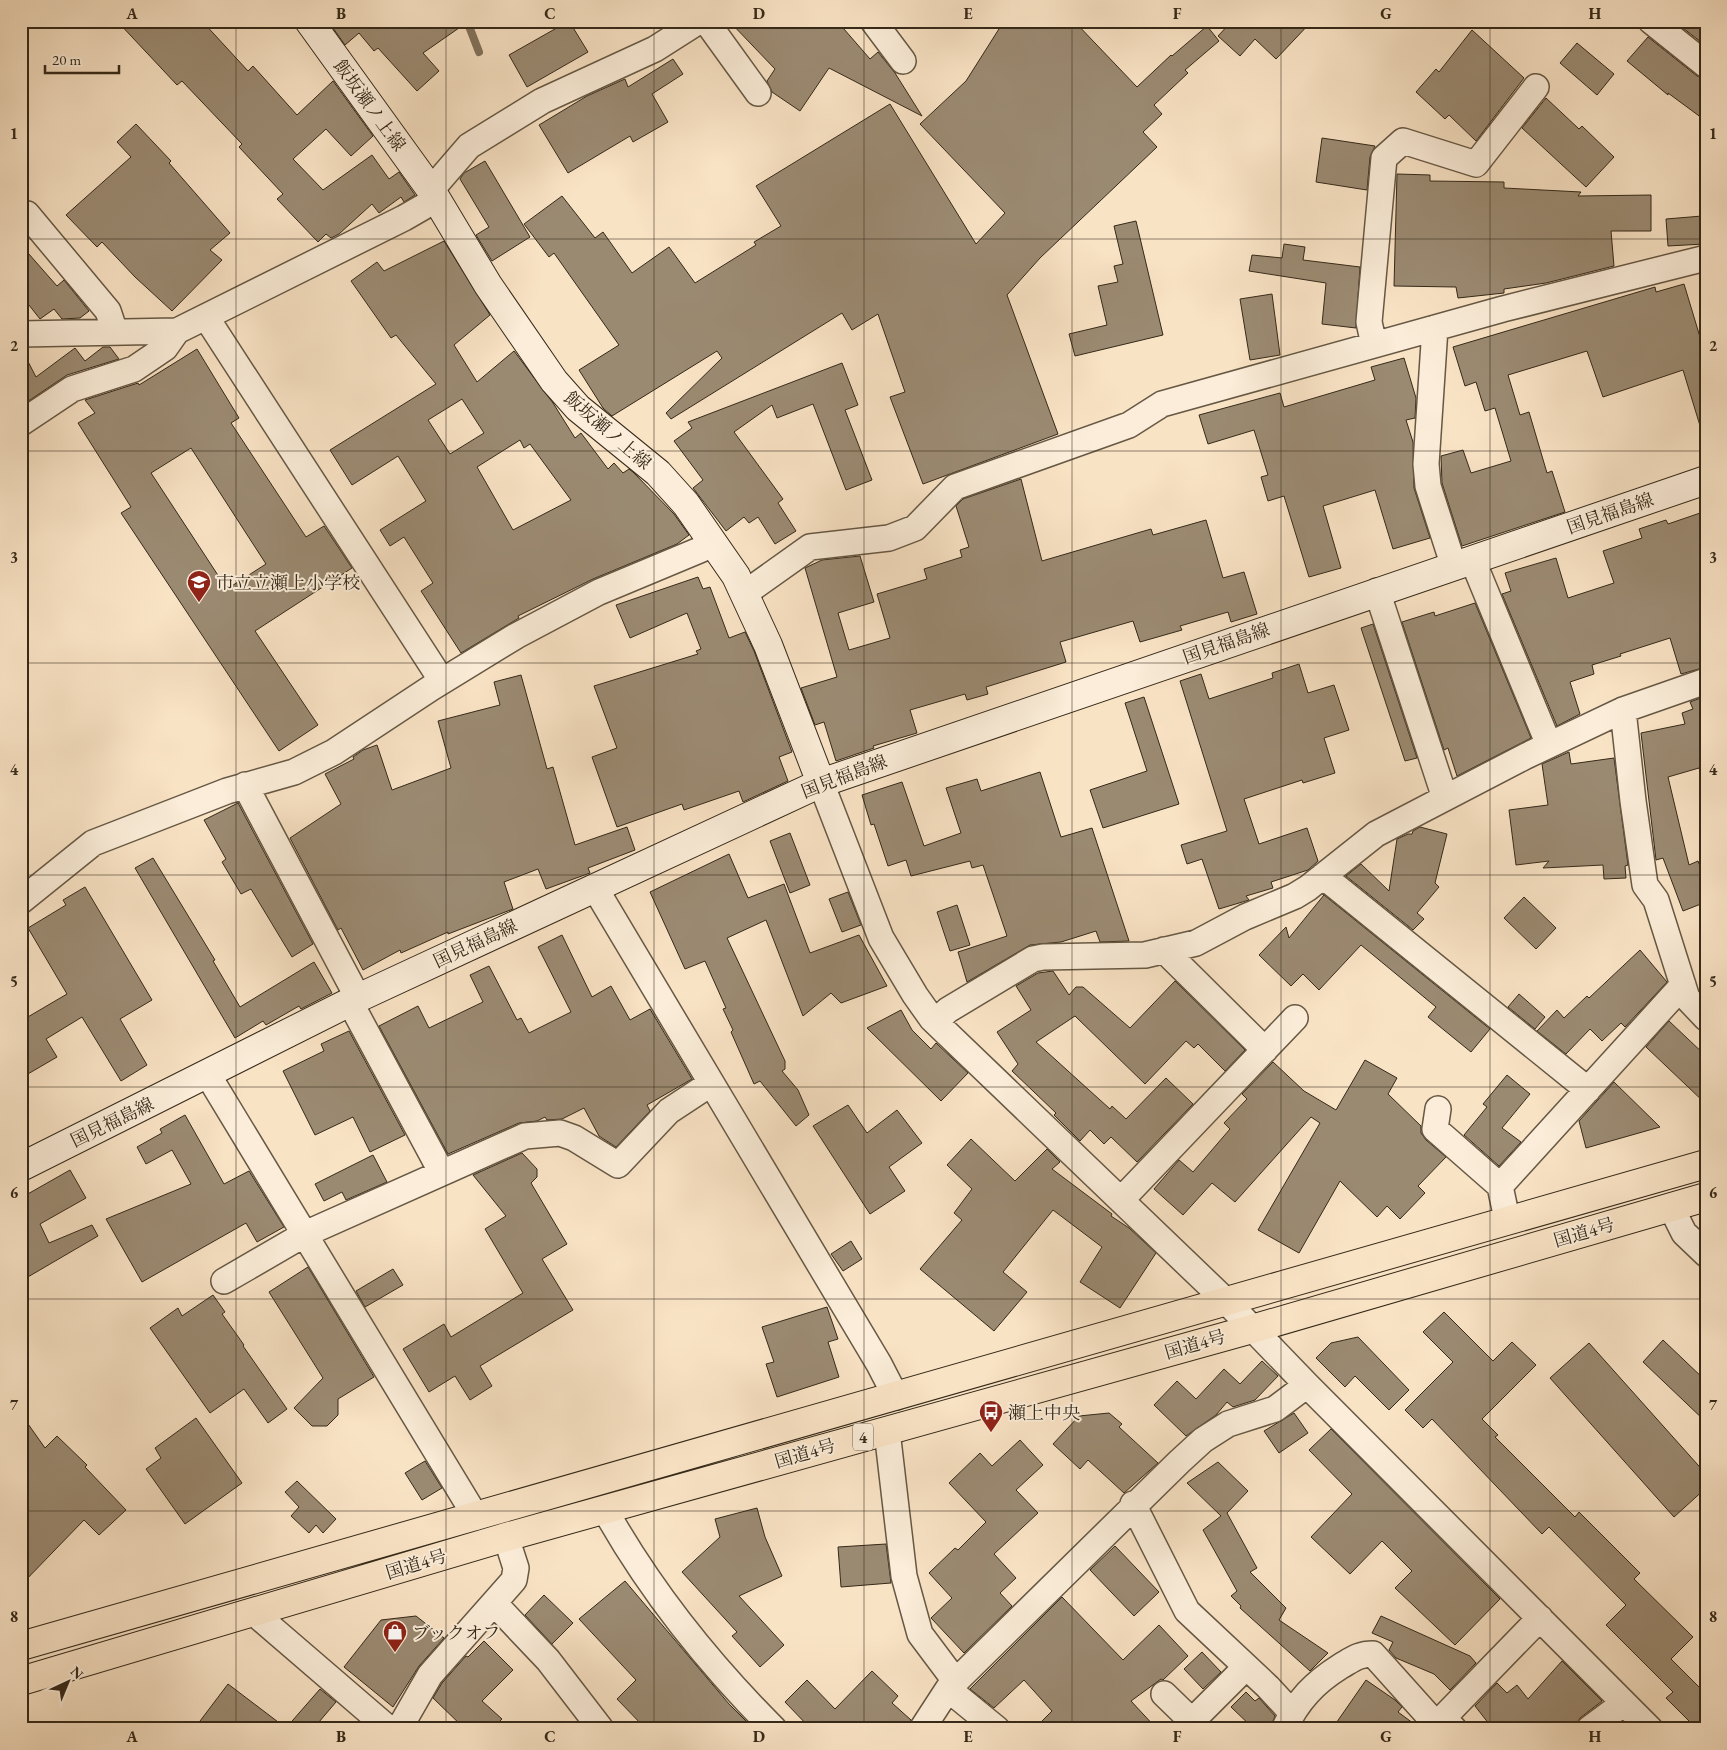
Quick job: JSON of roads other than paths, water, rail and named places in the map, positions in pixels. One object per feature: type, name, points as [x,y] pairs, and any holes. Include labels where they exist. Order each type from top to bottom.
[{"type":"highway","name":"国道4号","points":[[21,1646],[1227,1302],[1507,1219],[1706,1164]]},
{"type":"highway","name":"国道4号","points":[[21,1681],[506,1537],[1252,1329],[1706,1197]]},
{"type":"main road","name":"飯坂瀬ノ上線","points":[[309,21],[434,194],[488,285],[554,381],[578,408],[658,473],[686,504],[736,576],[768,645],[820,783]]},
{"type":"main road","name":"国見福島線","points":[[21,1167],[354,1000],[820,783],[1706,480]]},
{"type":"street","points":[[21,334],[177,331],[404,218],[434,194],[469,146],[542,101],[656,49],[699,21]]},
{"type":"street","points":[[706,21],[758,93]]},
{"type":"street","points":[[873,21],[903,61]]},
{"type":"street","points":[[1651,21],[1706,65]]},
{"type":"street","points":[[1374,345],[1369,322],[1384,158],[1403,142],[1476,164],[1536,87]]},
{"type":"street","points":[[27,214],[108,311],[116,332]]},
{"type":"street","points":[[744,594],[810,547],[889,538],[915,528],[955,487],[1129,425],[1162,404],[1435,328],[1706,258]]},
{"type":"street","points":[[206,317],[442,681]]},
{"type":"street","points":[[1435,328],[1426,464],[1428,486],[1549,745]]},
{"type":"street","points":[[21,424],[72,389],[134,369],[164,348],[177,331]]},
{"type":"street","points":[[25,892],[93,843],[110,835],[246,786],[294,772],[334,752],[442,681],[516,636],[599,592],[714,544]]},
{"type":"street","points":[[1377,591],[1445,798]]},
{"type":"street","points":[[936,1020],[948,1010],[1033,959],[1043,957],[1145,955],[1196,943],[1245,916],[1295,896],[1376,834],[1445,798],[1623,710],[1706,682]]},
{"type":"street","points":[[1623,710],[1645,885],[1656,900],[1687,998],[1706,1018]]},
{"type":"street","points":[[820,783],[881,938],[915,995],[936,1020],[1227,1302],[1307,1385],[1650,1729]]},
{"type":"street","points":[[246,786],[442,1173]]},
{"type":"street","points":[[1323,876],[1588,1090]]},
{"type":"street","points":[[595,888],[710,1084],[879,1364],[896,1397]]},
{"type":"street","points":[[1164,950],[1265,1050]]},
{"type":"street","points":[[1500,1186],[1683,985]]},
{"type":"street","points":[[1121,1200],[1296,1018]]},
{"type":"street","points":[[208,1074],[476,1517]]},
{"type":"street","points":[[224,1281],[305,1234],[402,1188],[442,1173],[525,1136],[560,1133],[574,1138],[618,1165],[669,1112],[710,1084]]},
{"type":"street","points":[[1438,1109],[1435,1129],[1500,1186],[1507,1219]]},
{"type":"street","points":[[1671,1207],[1684,1233],[1706,1254]]},
{"type":"street","points":[[922,1729],[952,1686],[1133,1504],[1203,1440],[1228,1424],[1275,1409],[1307,1385]]},
{"type":"street","points":[[887,1430],[904,1576],[920,1634],[952,1686],[997,1729]]},
{"type":"street","points":[[1133,1504],[1187,1610],[1246,1667],[1288,1721],[1304,1694],[1319,1679],[1360,1654],[1373,1654],[1434,1722],[1446,1725],[1540,1618]]},
{"type":"street","points":[[606,1510],[630,1553],[689,1633],[749,1704],[774,1729]]},
{"type":"street","points":[[399,1729],[430,1675],[514,1580],[516,1568],[514,1556],[506,1537]]},
{"type":"street","points":[[494,1603],[548,1660],[601,1729]]},
{"type":"street","points":[[253,1612],[389,1729]]},
{"type":"street","points":[[1164,1694],[1196,1725],[1246,1667]]},
{"type":"street","points":[[1589,1729],[1624,1703]]},
{"type":"waterway","points":[[467,21],[479,52]]},
{"type":"place","name":"市立立瀬上小学校","points":[[199,603]]},
{"type":"place","name":"瀬上中央","points":[[991,1433]]},
{"type":"place","name":"ブックオフ","points":[[395,1653]]}]
